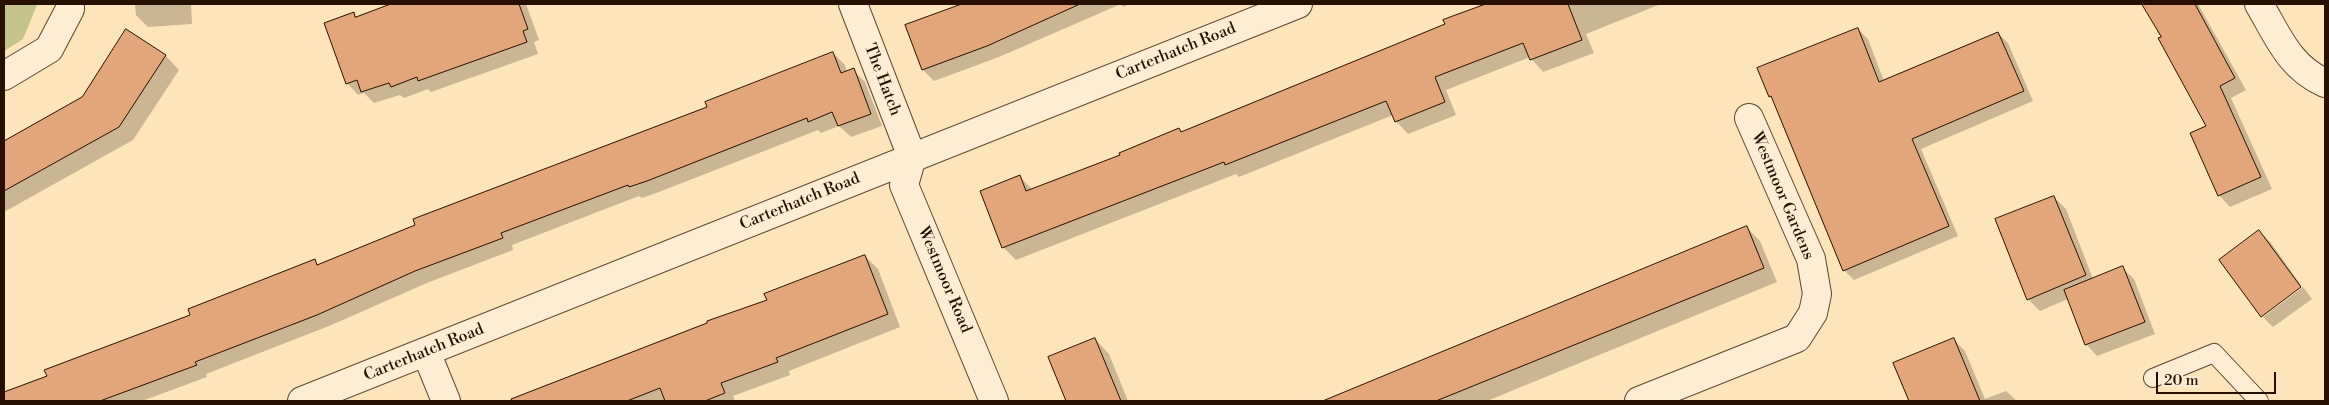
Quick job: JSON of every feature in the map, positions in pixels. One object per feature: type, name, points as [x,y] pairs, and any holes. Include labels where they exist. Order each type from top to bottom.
[{"type":"street","points":[[4,76],[49,49],[70,9],[70,4]]},
{"type":"street","name":"The Hatch","points":[[853,4],[912,157]]},
{"type":"street","name":"Carterhatch Road","points":[[302,401],[1298,4]]},
{"type":"street","points":[[2259,4],[2291,59],[2316,79],[2325,83]]},
{"type":"street","name":"Westmoor Gardens","points":[[1639,401],[1798,338],[1813,313],[1817,294],[1811,259],[1749,118]]},
{"type":"street","name":"Westmoor Road","points":[[912,157],[904,184],[994,401]]},
{"type":"street","points":[[426,352],[446,401]]},
{"type":"lane","points":[[2153,378],[2214,353],[2259,401]]},
{"type":"shaded area","points":[[4,4],[37,5],[23,39],[4,51]]},
{"type":"building","points":[[391,4],[519,4],[528,29],[523,31],[527,42],[418,81],[417,77],[391,87],[389,83],[361,92],[357,80],[346,84],[324,23],[354,12],[355,17]]},
{"type":"building","points":[[962,4],[1080,4],[987,46],[922,70],[905,25]]},
{"type":"building","points":[[1486,4],[1568,4],[1582,40],[1530,60],[1523,43],[1435,77],[1445,102],[1395,122],[1386,101],[1225,165],[1224,162],[1002,248],[980,191],[1020,175],[1026,191],[1120,155],[1119,153],[1179,128],[1181,132],[1445,24],[1443,20]]},
{"type":"building","points":[[2142,4],[2195,4],[2235,78],[2220,86],[2261,177],[2218,196],[2190,133],[2206,126],[2158,38],[2161,37]]},
{"type":"building","points":[[1858,28],[1879,82],[1998,32],[2024,91],[1912,139],[1949,226],[1843,271],[1771,96],[1769,97],[1757,68]]},
{"type":"building","points":[[126,29],[166,55],[119,127],[4,191],[4,141],[82,97]]},
{"type":"building","points":[[833,52],[841,73],[854,68],[871,114],[838,126],[832,112],[808,122],[807,118],[647,181],[629,187],[628,185],[501,233],[503,238],[415,271],[317,315],[195,362],[197,365],[100,401],[4,401],[4,392],[47,376],[44,370],[190,315],[188,309],[315,259],[317,265],[415,225],[413,219],[707,107],[705,102]]},
{"type":"building","points":[[2054,196],[2086,275],[2027,300],[1995,219]]},
{"type":"building","points":[[1747,226],[1764,268],[1436,401],[1323,401]]},
{"type":"building","points":[[2259,230],[2301,287],[2261,317],[2219,260]]},
{"type":"building","points":[[865,255],[888,314],[776,358],[778,362],[721,383],[725,393],[705,401],[665,401],[660,388],[627,401],[512,401],[511,399],[707,323],[707,321],[767,300],[764,294]]},
{"type":"building","points":[[2123,266],[2145,322],[2085,345],[2064,290]]},
{"type":"building","points":[[1095,338],[1121,401],[1066,401],[1048,357]]},
{"type":"building","points":[[1954,338],[1980,401],[1909,401],[1893,363]]}]
